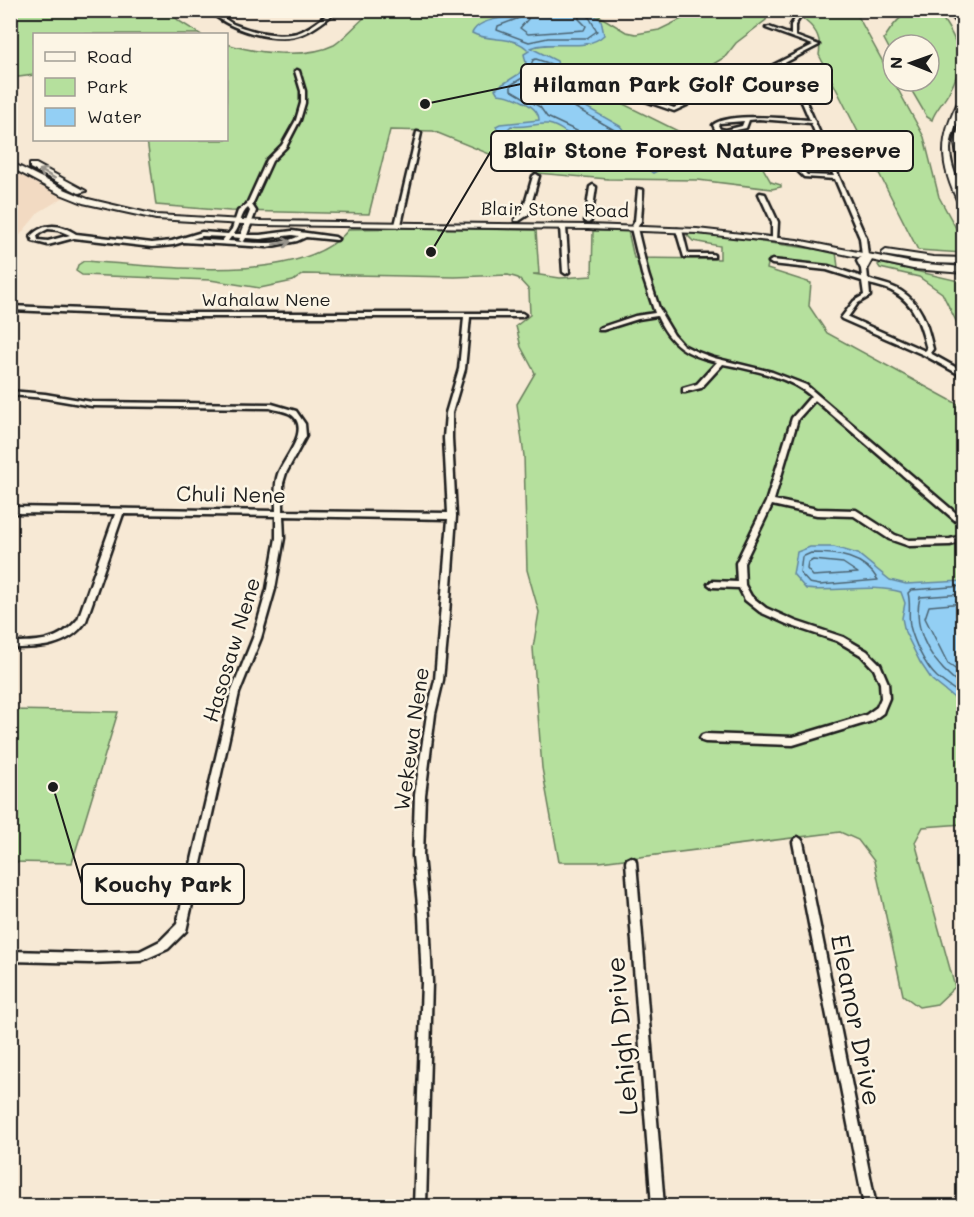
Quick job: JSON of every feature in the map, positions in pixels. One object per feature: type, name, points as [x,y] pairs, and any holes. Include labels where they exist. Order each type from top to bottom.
[{"type":"main road","points":[[950,10],[963,30]]},
{"type":"main road","points":[[960,10],[963,15]]},
{"type":"main road","points":[[963,97],[951,120],[945,145],[948,170],[963,206]]},
{"type":"main road","points":[[963,123],[959,153],[963,176]]},
{"type":"main road","name":"Blair Stone Road","points":[[10,156],[70,186],[125,204],[166,212],[249,220],[563,227],[636,224],[680,230],[776,236]]},
{"type":"main road","name":"Blair Stone Road","points":[[10,164],[61,191],[106,207],[156,218],[238,219]]},
{"type":"main road","points":[[61,191],[70,186]]},
{"type":"main road","name":"Blair Stone Road","points":[[398,222],[527,218],[707,225],[865,252],[913,266],[962,268]]},
{"type":"street","points":[[211,10],[224,22],[240,28],[265,33],[297,35],[336,10]]},
{"type":"street","points":[[793,36],[793,25],[799,16],[796,10]]},
{"type":"street","points":[[681,94],[685,105],[674,110],[647,100],[638,91],[672,87],[681,94],[735,86],[817,45],[768,28]]},
{"type":"street","points":[[768,70],[786,77],[795,84],[863,238],[869,260],[864,269],[867,296],[856,302],[844,318],[926,354],[963,375]]},
{"type":"street","points":[[224,242],[241,211],[249,205],[264,170],[284,146],[298,120],[303,103],[303,91],[297,71]]},
{"type":"street","points":[[747,120],[744,127],[726,131],[718,130],[715,125],[719,122],[766,118],[812,122]]},
{"type":"street","points":[[398,222],[418,133]]},
{"type":"street","points":[[829,159],[790,160],[806,176],[837,178]]},
{"type":"street","points":[[527,218],[536,176]]},
{"type":"street","points":[[588,221],[594,187]]},
{"type":"street","points":[[640,190],[636,224],[646,281],[671,336],[679,345],[694,354],[785,378],[815,396],[963,525]]},
{"type":"street","points":[[762,194],[775,222],[776,236]]},
{"type":"street","points":[[242,240],[252,208],[249,205]]},
{"type":"street","points":[[74,236],[64,229],[54,227],[40,229],[33,236],[36,241],[48,243],[74,236],[140,245],[161,245],[202,234],[279,244],[305,235]]},
{"type":"street","points":[[563,227],[566,272]]},
{"type":"street","points":[[680,230],[686,256],[712,256]]},
{"type":"street","points":[[182,240],[224,242],[279,233],[325,236],[335,239]]},
{"type":"street","points":[[772,262],[810,264],[897,291],[912,302],[930,343],[930,349],[926,354]]},
{"type":"street","name":"Wahalaw Nene","points":[[10,308],[182,315],[522,315]]},
{"type":"street","points":[[601,329],[637,317],[660,314]]},
{"type":"street","name":"Wekewa Nene","points":[[420,1206],[427,982],[418,856],[420,795],[426,748],[439,681],[452,516],[447,430],[449,413],[462,369],[467,315]]},
{"type":"street","points":[[685,390],[699,386],[722,361]]},
{"type":"street","name":"Hasosaw Nene","points":[[10,393],[92,404],[270,406],[294,413],[303,428],[300,443],[282,473],[279,483],[280,514],[276,564],[264,617],[235,693],[182,927],[164,945],[141,956],[101,958],[10,956]]},
{"type":"street","points":[[705,738],[793,741],[869,718],[880,710],[885,699],[886,692],[880,675],[864,653],[840,639],[792,623],[763,610],[748,598],[741,585],[739,572],[743,555],[770,502],[795,418],[815,396]]},
{"type":"street","points":[[770,502],[817,512],[856,513],[892,537],[909,543],[950,542],[961,539],[963,536]]},
{"type":"street","name":"Chuli Nene","points":[[10,510],[452,516]]},
{"type":"street","points":[[10,645],[51,643],[66,638],[76,629],[82,621],[120,512]]},
{"type":"street","points":[[712,584],[741,585]]},
{"type":"street","name":"Eleanor Drive","points":[[798,842],[870,1206]]},
{"type":"street","name":"Lehigh Drive","points":[[631,862],[658,1206]]},
{"type":"shaded area","points":[[11,170],[46,189],[66,196],[39,212],[11,246]]},
{"type":"green space","points":[[937,10],[955,40],[958,50],[958,69],[955,80],[932,120],[927,117],[913,93],[941,93],[941,33],[888,33],[900,18],[918,11]]},
{"type":"green space","points":[[10,11],[169,11],[179,21],[198,33],[33,33],[33,75],[11,78]]},
{"type":"green space","points":[[372,11],[591,11],[626,32],[636,34],[659,30],[698,11],[768,11],[766,20],[736,43],[725,57],[707,68],[607,82],[599,89],[601,93],[706,145],[749,150],[756,156],[771,182],[781,187],[772,189],[698,180],[608,179],[536,173],[433,131],[390,130],[369,214],[230,211],[156,205],[147,141],[228,141],[228,44],[266,52],[295,53],[323,49],[338,42]]},
{"type":"green space","points":[[799,11],[855,11],[881,58],[881,93],[900,93],[924,137],[939,197],[963,241],[963,253],[918,250],[819,55],[816,33],[800,17]]},
{"type":"green space","points":[[349,229],[536,230],[539,274],[533,274],[560,278],[592,276],[593,231],[628,231],[634,258],[720,259],[720,246],[693,241],[687,235],[690,232],[836,252],[838,267],[769,259],[767,269],[811,283],[809,306],[827,333],[963,407],[963,824],[923,827],[915,842],[955,987],[937,1004],[919,1007],[903,995],[874,861],[858,840],[840,832],[600,862],[559,862],[542,768],[533,648],[539,612],[527,570],[524,456],[517,404],[535,373],[521,347],[516,326],[530,315],[529,290],[518,278],[508,275],[455,277],[303,274],[293,281],[260,288],[210,280],[82,275],[76,271],[78,265],[84,261],[186,268],[225,269],[263,266],[298,259],[327,247]]},
{"type":"green space","points":[[881,263],[963,282],[963,335],[942,293],[919,277],[880,268],[878,265]]},
{"type":"green space","points":[[11,710],[118,712],[72,863],[11,862]]},
{"type":"water","points":[[517,11],[588,11],[601,20],[604,35],[596,40],[578,45],[549,45],[531,48],[557,61],[560,74],[548,78],[547,85],[620,126],[627,134],[624,147],[652,159],[650,161],[657,171],[653,173],[649,170],[647,161],[610,158],[550,125],[511,126],[507,130],[498,131],[496,126],[500,124],[539,120],[538,115],[529,105],[510,96],[498,94],[495,89],[519,74],[526,63],[524,54],[529,51],[517,42],[487,38],[472,33],[487,21],[506,17]]},
{"type":"water","points":[[810,547],[834,547],[858,554],[890,580],[906,584],[963,581],[963,705],[932,680],[920,662],[905,632],[902,618],[905,603],[901,592],[878,588],[806,589],[793,574],[797,552]]},
{"type":"place","name":"Hilaman Park Golf Course","points":[[425,104]]},
{"type":"place","name":"Blair Stone Forest Nature Preserve","points":[[431,252]]},
{"type":"place","name":"Kouchy Park","points":[[53,787]]}]
